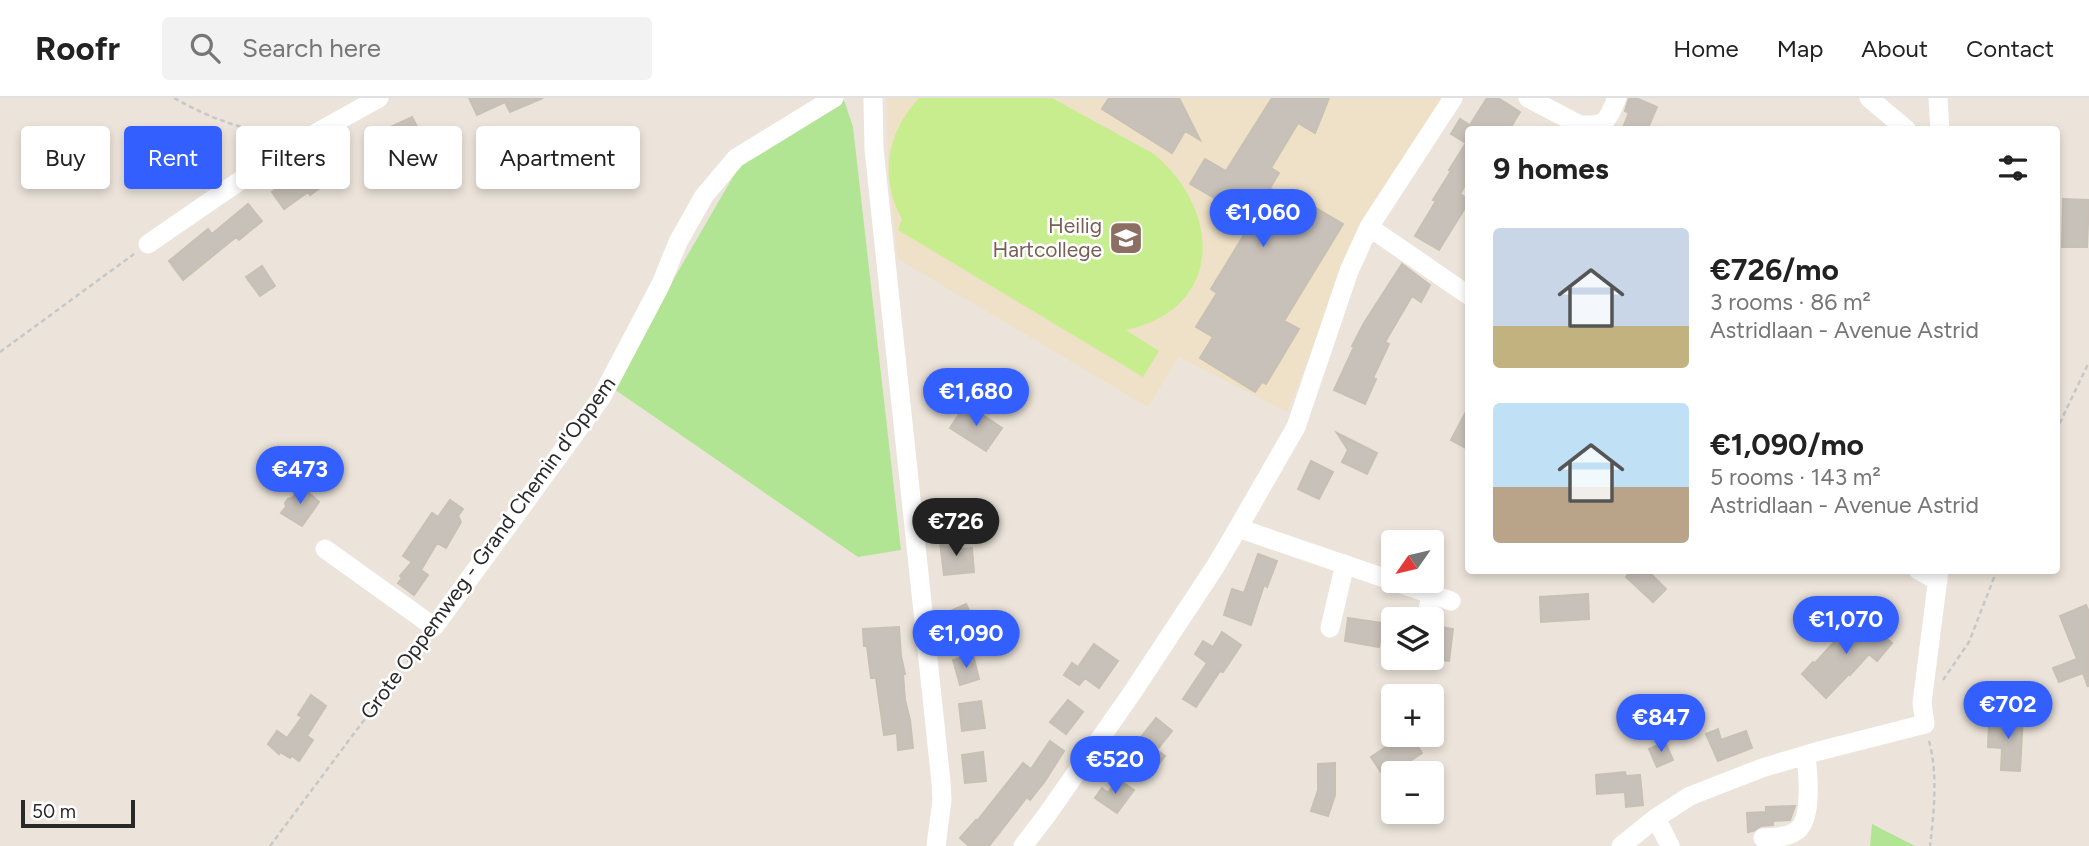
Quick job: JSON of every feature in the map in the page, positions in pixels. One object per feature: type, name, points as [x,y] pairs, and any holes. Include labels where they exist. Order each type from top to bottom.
[{"type":"street","points":[[148,244],[282,152],[379,98]]},
{"type":"street","name":"Grote Oppemweg - Grand Chemin d'Oppem","points":[[434,627],[601,398],[661,284],[678,242],[704,196],[736,158],[834,98]]},
{"type":"street","points":[[873,98],[874,149],[941,782],[942,800],[936,846]]},
{"type":"street","points":[[1023,846],[1132,693],[1215,567],[1296,427],[1349,271],[1369,227],[1452,98]]},
{"type":"street","points":[[1528,98],[1580,126]]},
{"type":"street","points":[[1599,126],[1608,119],[1617,98]]},
{"type":"street","points":[[1869,98],[1902,126]]},
{"type":"street","points":[[1938,98],[1940,126]]},
{"type":"street","points":[[1369,227],[1465,293]]},
{"type":"street","points":[[1446,279],[1465,280]]},
{"type":"street","points":[[1238,528],[1381,577]]},
{"type":"street","points":[[325,549],[434,627]]},
{"type":"street","points":[[1330,628],[1345,564]]},
{"type":"street","points":[[1621,846],[1656,818],[1690,796],[1762,768],[1925,724],[1922,703],[1938,576]]},
{"type":"street","points":[[1428,593],[1451,601]]},
{"type":"street","points":[[1428,607],[1431,594]]},
{"type":"street","points":[[1763,838],[1783,836],[1796,831],[1804,823],[1809,782],[1806,755]]},
{"type":"street","points":[[1656,818],[1670,846]]},
{"type":"path","points":[[174,98],[202,114],[236,127]]},
{"type":"path","points":[[0,352],[148,244]]},
{"type":"path","points":[[2060,423],[2089,362]]},
{"type":"path","points":[[1938,687],[1969,642],[1995,574]]},
{"type":"path","name":"Grote Oppemweg - Grand Chemin d'Oppem","points":[[270,846],[434,627]]},
{"type":"path","points":[[1925,724],[1934,760],[1930,846]]},
{"type":"shaded area","name":"Heilig Hartcollege","points":[[887,98],[1442,98],[1366,220],[1338,276],[1287,412],[1179,357],[1148,407],[898,259],[888,174]]},
{"type":"green space","points":[[919,98],[1052,98],[1154,154],[1176,177],[1192,203],[1201,229],[1202,256],[1196,280],[1181,302],[1158,319],[1126,330],[1159,351],[1143,377],[898,230],[902,219],[890,188],[890,156],[900,125]]},
{"type":"green space","points":[[844,100],[853,127],[901,550],[858,557],[611,387],[741,163]]},
{"type":"green space","points":[[1872,824],[1915,846],[1870,846]]},
{"type":"building","points":[[469,98],[543,98],[510,112],[505,102],[477,115]]},
{"type":"building","points":[[1109,98],[1179,98],[1200,140],[1185,131],[1172,153],[1102,109]]},
{"type":"building","points":[[1272,98],[1329,98],[1315,133],[1298,123],[1271,168],[1279,173],[1270,188],[1308,210],[1311,205],[1343,224],[1284,321],[1299,329],[1266,384],[1262,382],[1255,392],[1200,358],[1213,337],[1196,327],[1217,293],[1211,289],[1251,219],[1190,184],[1205,159],[1226,171]]},
{"type":"building","points":[[1487,98],[1498,98],[1520,112],[1511,126],[1469,126]]},
{"type":"building","points":[[1629,98],[1636,98],[1657,107],[1649,126],[1624,126],[1629,113],[1625,111]]},
{"type":"building","points":[[412,117],[417,126],[393,126]]},
{"type":"building","points":[[1460,119],[1468,124],[1465,126],[1465,142],[1451,134]]},
{"type":"building","points":[[1465,145],[1465,185],[1460,194],[1465,197],[1465,208],[1439,250],[1415,236],[1436,201],[1433,200],[1451,171],[1449,170]]},
{"type":"building","points":[[276,189],[318,189],[310,195],[308,192],[284,209],[272,192]]},
{"type":"building","points":[[2063,199],[2089,200],[2087,247],[2062,247]]},
{"type":"building","points":[[248,204],[262,221],[239,240],[236,237],[183,280],[169,261],[208,229],[212,234]]},
{"type":"building","points":[[1402,264],[1430,285],[1421,302],[1412,296],[1385,342],[1389,344],[1373,378],[1376,379],[1365,404],[1334,390],[1364,323]]},
{"type":"building","points":[[262,266],[275,286],[260,296],[246,277]]},
{"type":"building","points":[[966,404],[1002,428],[986,451],[950,428]]},
{"type":"building","points":[[1465,414],[1465,447],[1451,440]]},
{"type":"building","points":[[1337,433],[1377,453],[1367,474],[1342,462],[1348,450]]},
{"type":"building","points":[[1311,461],[1333,472],[1319,499],[1298,489]]},
{"type":"building","points":[[301,486],[319,502],[302,526],[281,513],[286,507],[285,503]]},
{"type":"building","points":[[450,500],[463,509],[458,516],[461,522],[446,548],[437,543],[421,570],[428,575],[414,595],[398,583],[402,578],[400,576],[412,562],[403,556],[432,513],[438,517]]},
{"type":"building","points":[[960,540],[961,549],[972,548],[974,572],[944,575],[940,542]]},
{"type":"building","points":[[1258,554],[1277,561],[1267,587],[1264,585],[1251,625],[1224,615],[1232,589],[1244,593]]},
{"type":"building","points":[[1629,574],[1651,574],[1666,589],[1653,602],[1626,577]]},
{"type":"building","points":[[1588,594],[1589,619],[1541,622],[1540,597]]},
{"type":"building","points":[[966,604],[979,632],[959,641],[946,613]]},
{"type":"building","points":[[2086,605],[2089,612],[2088,687],[2083,673],[2059,682],[2053,668],[2077,659],[2060,616]]},
{"type":"building","points":[[1859,615],[1892,643],[1877,661],[1869,654],[1826,698],[1802,674]]},
{"type":"building","points":[[1348,618],[1381,623],[1379,647],[1345,641]]},
{"type":"building","points":[[899,627],[905,674],[905,700],[913,748],[898,750],[897,733],[884,735],[876,678],[871,678],[863,629]]},
{"type":"building","points":[[1444,627],[1453,629],[1449,661],[1444,660]]},
{"type":"building","points":[[1222,632],[1241,645],[1196,707],[1183,699],[1207,663],[1195,654],[1203,641],[1213,647]]},
{"type":"building","points":[[1094,644],[1118,661],[1099,688],[1085,678],[1079,685],[1064,675],[1072,663],[1078,667]]},
{"type":"building","points":[[973,655],[979,679],[960,685],[953,660]]},
{"type":"building","points":[[311,695],[326,706],[307,736],[313,740],[299,761],[292,756],[290,758],[280,752],[279,754],[268,744],[277,731],[287,738],[302,717],[298,715]]},
{"type":"building","points":[[1068,700],[1083,712],[1066,734],[1050,722]]},
{"type":"building","points":[[981,701],[985,728],[962,731],[959,704]]},
{"type":"building","points":[[2003,714],[2023,715],[2020,771],[2001,770],[2002,748],[1988,747],[1989,724],[2002,725]]},
{"type":"building","points":[[1156,718],[1172,731],[1157,750],[1165,756],[1156,768],[1147,761],[1144,766],[1128,754]]},
{"type":"building","points":[[1718,729],[1721,740],[1746,731],[1752,748],[1718,761],[1706,734]]},
{"type":"building","points":[[1050,741],[1064,751],[1045,781],[1030,800],[1027,797],[989,846],[969,846],[960,838],[1023,763],[1031,769]]},
{"type":"building","points":[[1665,742],[1673,760],[1657,767],[1649,749]]},
{"type":"building","points":[[1386,747],[1418,747],[1422,753],[1410,761],[1381,761],[1381,772],[1371,757]]},
{"type":"building","points":[[983,752],[986,781],[965,783],[962,755]]},
{"type":"building","points":[[1335,763],[1335,795],[1328,816],[1311,811],[1318,790],[1318,764]]},
{"type":"building","points":[[1625,772],[1626,776],[1640,775],[1643,805],[1626,807],[1625,792],[1597,794],[1596,775]]},
{"type":"building","points":[[1118,779],[1134,790],[1117,813],[1095,798],[1102,788],[1108,793]]},
{"type":"building","points":[[1795,806],[1790,820],[1773,821],[1773,825],[1761,826],[1748,832],[1747,813],[1766,812],[1766,807]]},
{"type":"place","name":"Heilig Hartcollege","points":[[1126,238]]}]
